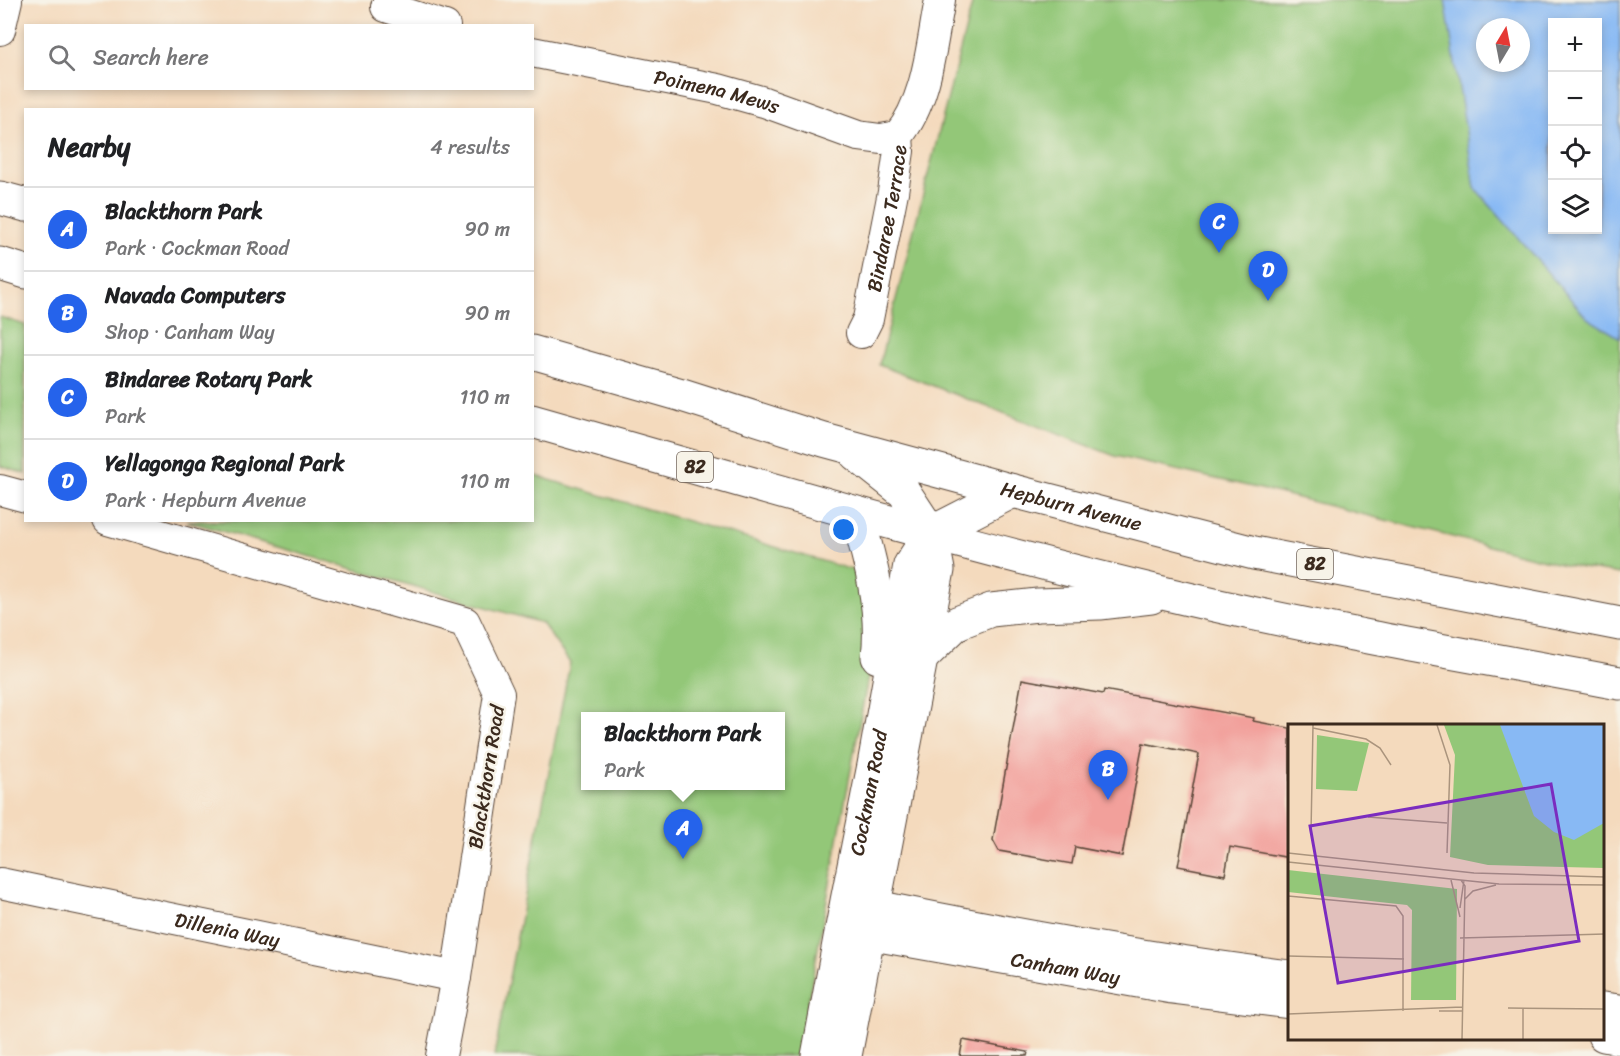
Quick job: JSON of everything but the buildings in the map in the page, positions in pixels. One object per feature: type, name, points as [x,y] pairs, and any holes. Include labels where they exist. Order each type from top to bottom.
[{"type":"main road","points":[[0,198],[24,204]]},
{"type":"main road","points":[[0,264],[24,271]]},
{"type":"main road","name":"Hepburn Avenue","points":[[534,353],[824,440],[1254,553],[1620,624]]},
{"type":"main road","name":"82","points":[[534,422],[857,514],[1168,595],[1338,632],[1620,682]]},
{"type":"main road","name":"Cockman Road","points":[[818,1056],[857,917],[922,657],[938,570],[931,533],[904,492],[845,445]]},
{"type":"main road","name":"Cockman Road","points":[[845,1056],[857,917],[874,765],[910,565],[931,533],[1013,491]]},
{"type":"main road","points":[[857,514],[869,555],[880,638],[867,726],[874,765]]},
{"type":"main road","points":[[922,657],[957,623],[991,610],[1038,605],[1100,603],[1168,595]]},
{"type":"main road","name":"Canham Way","points":[[857,917],[1009,933],[1211,968],[1288,977]]},
{"type":"main road","name":"Canham Way","points":[[857,917],[1172,987],[1288,1002]]},
{"type":"main road","points":[[1605,1009],[1620,1011]]},
{"type":"main road","points":[[1605,1035],[1620,1038]]},
{"type":"street","points":[[0,30],[7,0]]},
{"type":"street","name":"Bindaree Terrace","points":[[861,333],[868,319],[893,192],[899,151],[898,136],[917,107],[940,0]]},
{"type":"street","points":[[386,7],[439,24]]},
{"type":"street","name":"Poimena Mews","points":[[534,52],[730,93],[764,102],[858,136],[881,139],[898,136]]},
{"type":"street","points":[[0,490],[24,496]]},
{"type":"street","name":"Blackthorn Road","points":[[115,522],[465,621],[499,694],[456,977],[441,1056]]},
{"type":"street","name":"Dillenia Way","points":[[0,883],[456,977]]},
{"type":"green space","points":[[973,0],[1620,0],[1620,574],[1564,565],[1274,492],[1115,456],[879,365]]},
{"type":"green space","points":[[0,317],[24,325],[24,474],[0,466]]},
{"type":"green space","points":[[534,475],[886,580],[798,1056],[494,1056],[570,663],[542,623],[190,522],[534,522]]},
{"type":"water","points":[[1445,0],[1620,0],[1620,338],[1587,318],[1475,188]]},
{"type":"place","name":"Bindaree Rotary Park","points":[[1219,253]]},
{"type":"place","name":"Yellagonga Regional Park","points":[[1268,301]]},
{"type":"place","name":"Navada Computers","points":[[1108,800]]},
{"type":"place","name":"Blackthorn Park","points":[[683,859]]}]
